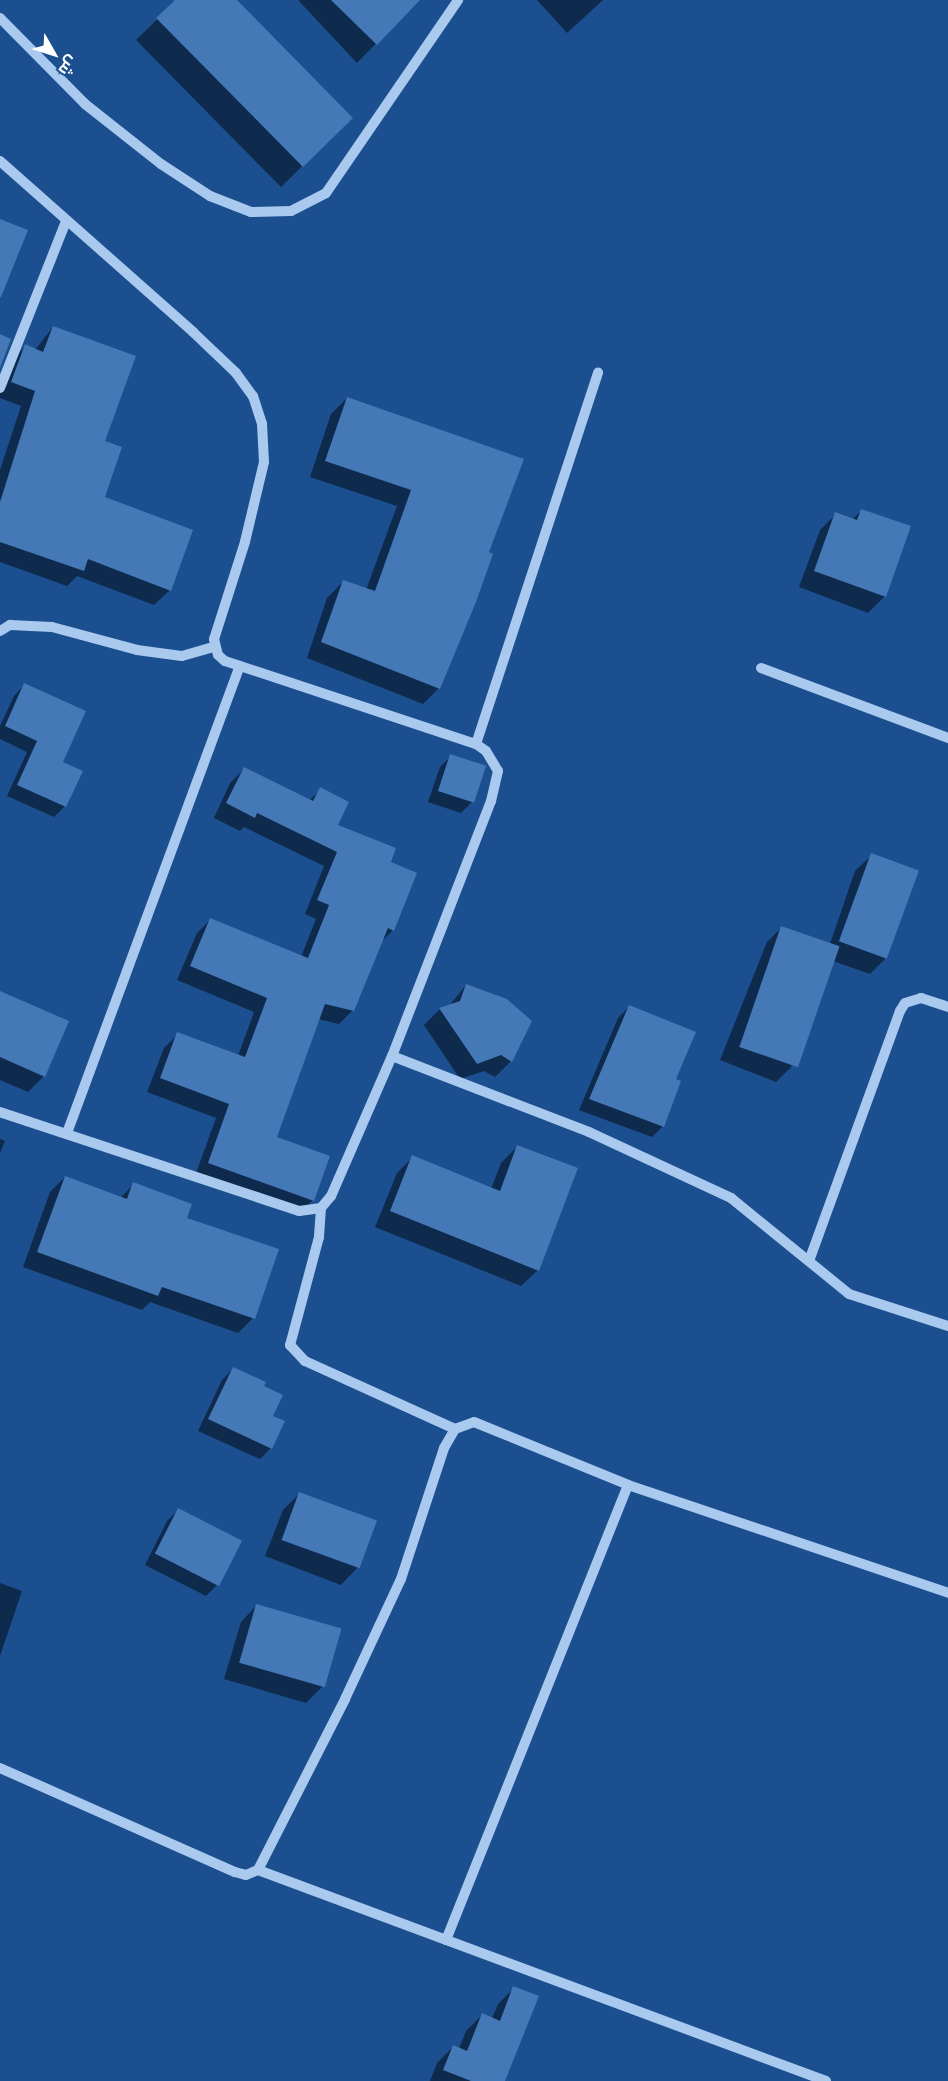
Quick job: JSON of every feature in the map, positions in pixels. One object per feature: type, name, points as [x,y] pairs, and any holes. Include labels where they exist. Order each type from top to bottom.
[{"type":"street","points":[[0,18],[85,104],[160,164],[210,196],[251,212],[291,211],[326,193],[458,0]]},
{"type":"street","points":[[0,161],[193,332],[236,373],[253,396],[262,424],[264,462],[213,647]]},
{"type":"street","points":[[0,388],[66,221]]},
{"type":"street","points":[[476,744],[598,372]]},
{"type":"street","points":[[0,631],[10,625],[52,627],[137,650],[182,656],[213,647]]},
{"type":"street","points":[[213,647],[225,661],[476,744],[486,751],[498,771],[491,801],[392,1056],[331,1196],[321,1208],[319,1237],[290,1345],[305,1361],[455,1429]]},
{"type":"street","points":[[67,1133],[240,666]]},
{"type":"street","points":[[761,668],[948,738]]},
{"type":"street","points":[[808,1261],[900,1011],[905,1003],[921,998],[948,1007]]},
{"type":"street","points":[[392,1056],[589,1132],[731,1198],[849,1294],[948,1326]]},
{"type":"street","points":[[0,1112],[299,1211],[321,1208]]},
{"type":"street","points":[[0,1768],[235,1872],[246,1875],[258,1870],[345,1699],[401,1579],[444,1448],[455,1429],[474,1422],[628,1485],[948,1593]]},
{"type":"street","points":[[446,1940],[628,1485]]},
{"type":"street","points":[[258,1870],[826,2081]]},
{"type":"building","points":[[175,0],[237,0],[353,118],[303,167],[156,18]]},
{"type":"building","points":[[331,0],[420,0],[377,45]]},
{"type":"building","points":[[0,219],[28,230],[1,297],[0,297]]},
{"type":"building","points":[[53,326],[136,356],[105,441],[122,447],[105,497],[193,530],[171,591],[88,559],[84,571],[0,542],[0,502],[35,391],[11,382],[25,344],[43,352]]},
{"type":"building","points":[[0,334],[11,339],[0,368]]},
{"type":"building","points":[[347,397],[524,459],[489,552],[493,554],[476,602],[440,689],[321,642],[343,580],[375,591],[411,490],[325,461]]},
{"type":"building","points":[[861,509],[911,526],[886,597],[814,571],[835,512],[857,520]]},
{"type":"building","points":[[24,683],[86,711],[63,762],[83,771],[66,807],[17,785],[37,741],[5,726]]},
{"type":"building","points":[[450,754],[486,766],[474,803],[438,791]]},
{"type":"building","points":[[244,767],[313,801],[320,787],[349,802],[338,825],[396,848],[391,862],[417,873],[394,931],[388,928],[354,1011],[325,1004],[277,1137],[330,1156],[314,1201],[208,1163],[229,1104],[160,1078],[177,1032],[245,1057],[267,998],[190,966],[210,918],[308,958],[329,905],[317,900],[337,852],[257,813],[255,818],[226,803]]},
{"type":"building","points":[[871,853],[919,870],[887,959],[839,941]]},
{"type":"building","points":[[781,926],[840,946],[798,1067],[739,1047]]},
{"type":"building","points":[[466,984],[507,999],[532,1021],[512,1062],[501,1055],[477,1064],[439,1008],[460,1001]]},
{"type":"building","points":[[0,991],[69,1021],[45,1077],[0,1057]]},
{"type":"building","points":[[629,1005],[696,1032],[676,1079],[681,1081],[664,1127],[589,1099]]},
{"type":"building","points":[[517,1145],[578,1168],[539,1271],[390,1211],[412,1155],[500,1191]]},
{"type":"building","points":[[65,1176],[127,1199],[133,1182],[192,1204],[187,1218],[279,1249],[255,1319],[162,1287],[158,1296],[37,1252]]},
{"type":"building","points":[[233,1367],[266,1382],[264,1386],[283,1395],[273,1416],[285,1421],[272,1449],[208,1419]]},
{"type":"building","points":[[299,1492],[377,1520],[360,1568],[282,1540]]},
{"type":"building","points":[[178,1508],[242,1541],[219,1586],[155,1553]]},
{"type":"building","points":[[256,1604],[342,1629],[325,1687],[239,1663]]},
{"type":"building","points":[[513,1986],[539,1996],[505,2081],[471,2081],[443,2070],[453,2045],[467,2051],[482,2013],[500,2021]]}]
